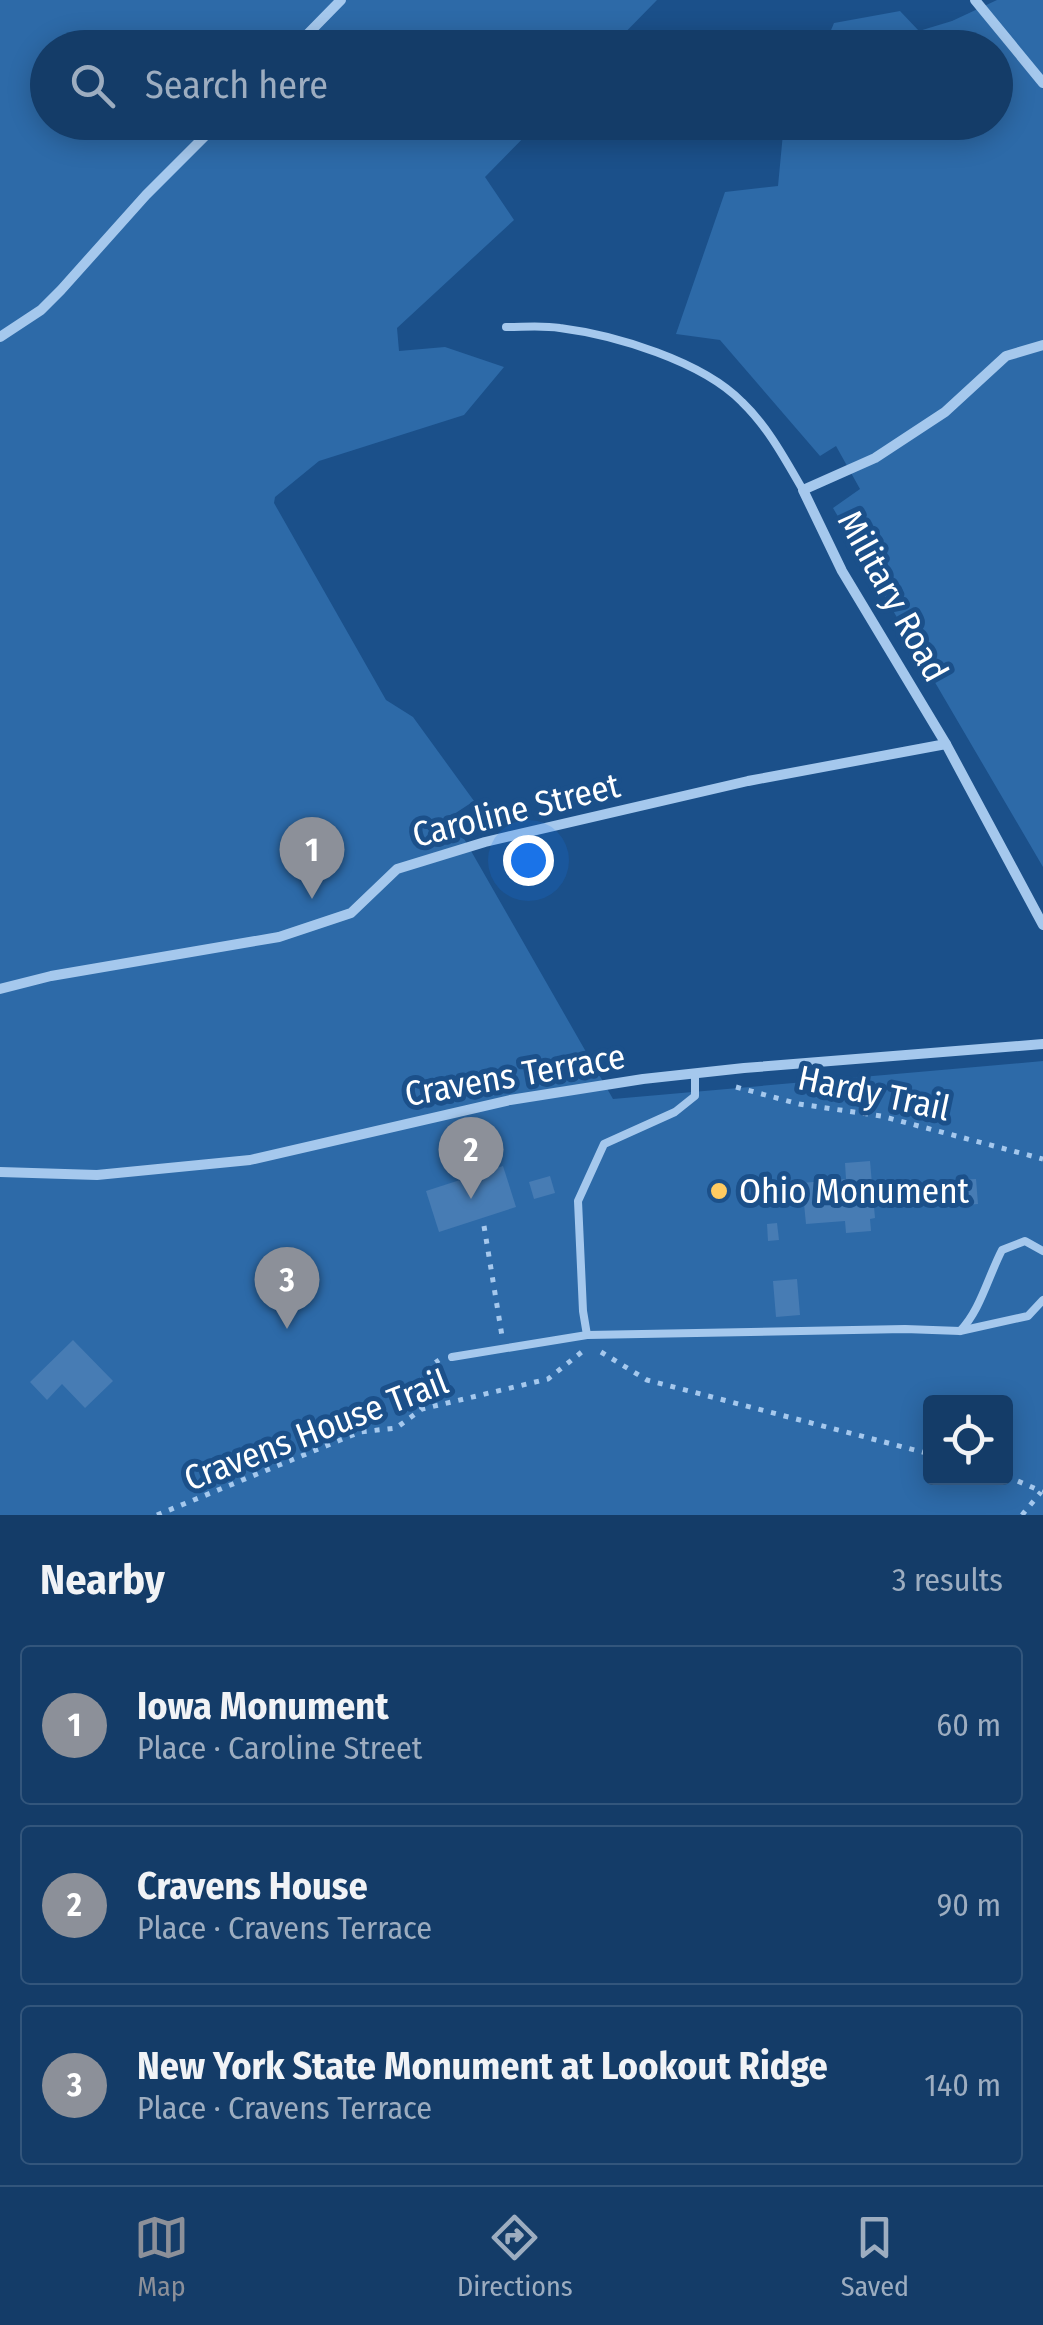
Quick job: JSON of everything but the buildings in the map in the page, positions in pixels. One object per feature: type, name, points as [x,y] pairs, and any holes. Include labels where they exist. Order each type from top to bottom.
[{"type":"street","points":[[312,30],[341,0]]},
{"type":"street","points":[[975,0],[1000,30]]},
{"type":"street","points":[[1013,46],[1043,83]]},
{"type":"street","points":[[0,337],[40,310],[61,290],[200,140]]},
{"type":"street","name":"Military Road","points":[[1043,345],[1006,356],[945,412],[875,458],[804,490],[842,570],[946,744],[1043,925]]},
{"type":"street","name":"Caroline Street","points":[[0,989],[51,976],[279,937],[351,912],[397,869],[485,842],[766,777],[946,744]]},
{"type":"street","name":"Cravens Terrace","points":[[0,1172],[97,1175],[250,1160],[510,1100],[643,1079],[1043,1044]]},
{"type":"lane","points":[[506,328],[557,327],[611,338],[697,370],[740,399],[770,434],[804,490]]},
{"type":"lane","points":[[588,1340],[582,1311],[578,1201],[604,1144],[675,1112],[695,1096],[695,1075]]},
{"type":"lane","points":[[960,1331],[976,1315],[980,1294],[1002,1250],[1025,1241],[1043,1251]]},
{"type":"lane","points":[[452,1357],[588,1340],[904,1329],[960,1331],[1028,1316],[1043,1300]]},
{"type":"path","name":"Hardy Trail","points":[[730,1085],[799,1104],[880,1116],[1043,1159]]},
{"type":"path","points":[[484,1226],[505,1348]]},
{"type":"path","name":"Cravens House Trail","points":[[157,1515],[360,1432],[396,1428],[422,1409],[548,1379],[588,1340]]},
{"type":"path","points":[[588,1340],[647,1380],[923,1452]]},
{"type":"path","points":[[422,1409],[418,1394],[422,1377],[430,1366],[452,1357]]},
{"type":"path","points":[[1013,1478],[1042,1492],[1022,1515]]},
{"type":"shaded area","points":[[0,0],[657,0],[628,30],[30,30],[30,140],[521,140],[485,177],[514,220],[397,328],[399,351],[445,347],[504,367],[464,415],[319,461],[275,497],[274,503],[386,700],[413,717],[474,801],[451,816],[613,1099],[1043,1061],[1043,1515],[0,1515]]},
{"type":"shaded area","points":[[997,0],[1043,0],[1043,867],[833,508],[860,489],[836,446],[820,456],[720,340],[676,334],[725,192],[778,186],[782,140],[1013,140],[1013,30],[922,30]]},
{"type":"shaded area","points":[[900,11],[918,30],[831,30],[834,23]]},
{"type":"place","name":"Iowa Monument","points":[[312,899]]},
{"type":"place","name":"Ohio Monument","points":[[719,1191]]},
{"type":"place","name":"Cravens House","points":[[471,1199]]},
{"type":"place","name":"New York State Monument at Lookout Ridge","points":[[287,1329]]}]
